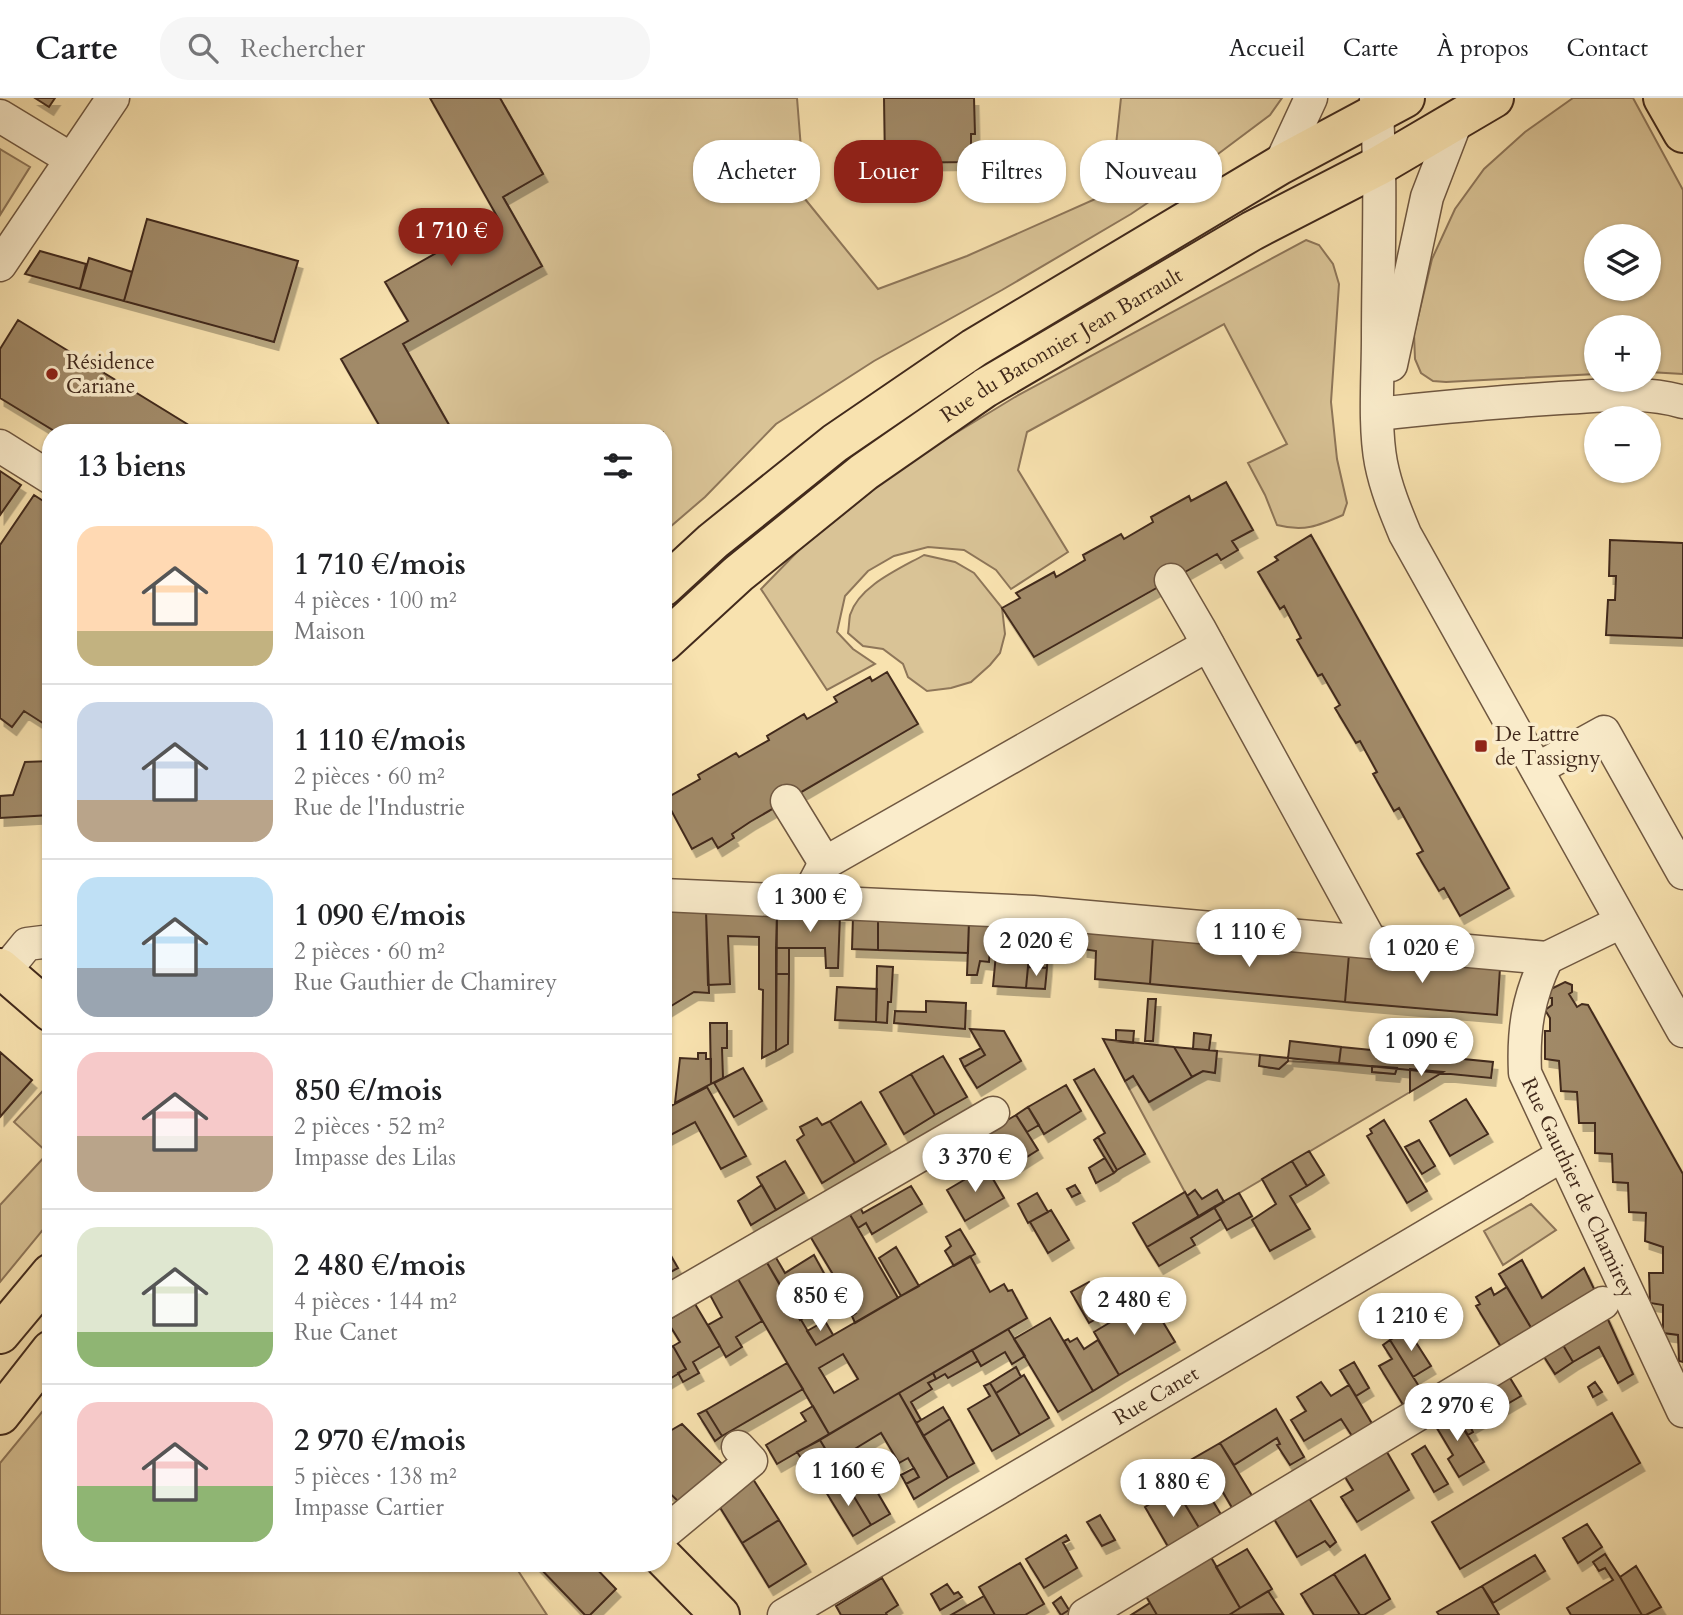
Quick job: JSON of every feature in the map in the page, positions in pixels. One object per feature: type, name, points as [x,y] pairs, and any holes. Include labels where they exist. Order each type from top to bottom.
[{"type":"main road","name":"Rue du Batonnier Jean Barrault","points":[[672,635],[738,574],[864,472],[985,388],[1252,232],[1380,165],[1494,98]]},
{"type":"main road","points":[[1663,98],[1683,133]]},
{"type":"main road","name":"Rue du Batonnier Jean Barrault","points":[[672,579],[713,541],[835,443],[974,348],[1386,103]]},
{"type":"main road","points":[[2,970],[42,1004]]},
{"type":"main road","points":[[0,1335],[42,1284]]},
{"type":"main road","points":[[0,1415],[42,1361]]},
{"type":"main road","points":[[672,1566],[720,1615]]},
{"type":"street","points":[[0,265],[113,98]]},
{"type":"street","points":[[1280,165],[1311,98]]},
{"type":"street","points":[[1386,103],[1378,208],[1379,414],[1381,460],[1390,498],[1405,534],[1683,1031]]},
{"type":"street","points":[[0,116],[71,159]]},
{"type":"street","points":[[1379,414],[1427,197],[1457,119]]},
{"type":"street","points":[[1379,414],[1515,401],[1624,395],[1667,397],[1683,402]]},
{"type":"street","points":[[0,446],[42,472]]},
{"type":"street","points":[[1171,580],[1371,942]]},
{"type":"street","points":[[805,901],[825,863],[1208,645]]},
{"type":"street","points":[[1537,769],[1604,732],[1683,873]]},
{"type":"street","points":[[787,801],[825,863]]},
{"type":"street","points":[[672,895],[1033,912],[1547,958],[1621,922]]},
{"type":"street","points":[[2,970],[27,944],[42,942]]},
{"type":"street","name":"Rue Gauthier de Chamirey","points":[[1547,958],[1534,987],[1526,1018],[1525,1073],[1683,1410]]},
{"type":"street","points":[[672,1299],[993,1113]]},
{"type":"street","name":"Rue Canet","points":[[784,1615],[1563,1155]]},
{"type":"street","points":[[1085,1615],[1603,1303]]},
{"type":"street","points":[[672,1527],[751,1461],[738,1447]]},
{"type":"shaded area","points":[[500,98],[797,98],[800,140],[693,140],[693,203],[808,203],[878,289],[967,256],[1086,203],[1147,203],[1002,290],[874,361],[776,424],[705,497],[672,525],[672,424],[448,424],[403,344],[408,321],[542,266],[503,197],[543,174]]},
{"type":"shaded area","points":[[1121,98],[1282,98],[1270,115],[1222,151],[1222,140],[1117,140]]},
{"type":"shaded area","points":[[1573,98],[1633,98],[1683,190],[1683,374],[1661,373],[1661,315],[1584,315],[1584,375],[1446,382],[1433,381],[1421,373],[1415,359],[1414,334],[1432,259],[1455,209],[1484,169],[1525,132]]},
{"type":"shaded area","points":[[0,149],[30,167],[0,215]]},
{"type":"shaded area","points":[[1306,240],[1319,245],[1333,264],[1339,284],[1331,402],[1337,459],[1347,503],[1343,515],[1311,527],[1277,525],[1248,463],[1287,444],[1224,324],[1027,432],[1018,470],[1068,552],[1011,589],[996,570],[964,550],[928,547],[894,556],[868,571],[845,596],[837,632],[853,649],[875,664],[827,690],[761,589],[801,548],[905,464],[1015,397]]},
{"type":"shaded area","points":[[924,555],[955,562],[974,573],[1002,608],[1005,634],[1000,653],[971,682],[927,691],[908,677],[903,664],[883,649],[863,646],[848,633],[850,615],[862,595],[881,579]]},
{"type":"shaded area","points":[[1217,1051],[1260,1055],[1260,1066],[1279,1069],[1288,1061],[1372,1066],[1372,1072],[1395,1074],[1397,1068],[1410,1069],[1410,1092],[1224,1202],[1217,1190],[1202,1199],[1195,1190],[1187,1196],[1125,1081],[1133,1076],[1150,1102],[1203,1071],[1215,1072]]},
{"type":"shaded area","points":[[42,1092],[42,1148],[14,1122]]},
{"type":"shaded area","points":[[42,1160],[42,1231],[0,1282],[0,1205]]},
{"type":"shaded area","points":[[1531,1204],[1556,1230],[1503,1265],[1484,1231]]},
{"type":"shaded area","points":[[42,1412],[42,1572],[519,1572],[547,1615],[0,1615],[0,1463]]},
{"type":"building","points":[[35,98],[55,98],[49,107]]},
{"type":"building","points":[[430,98],[500,98],[543,174],[503,197],[542,266],[403,344],[448,424],[378,424],[341,359],[408,321],[385,282],[498,218]]},
{"type":"building","points":[[884,98],[974,98],[975,134],[971,134],[971,140],[957,140],[957,162],[943,162],[943,140],[885,140]]},
{"type":"building","points":[[147,219],[298,261],[274,342],[124,301]]},
{"type":"building","points":[[40,251],[86,264],[80,289],[25,274]]},
{"type":"building","points":[[89,258],[132,272],[124,301],[80,289]]},
{"type":"building","name":"Résidence Cariane","points":[[18,320],[187,424],[43,424],[0,398],[0,349]]},
{"type":"building","points":[[0,471],[21,485],[0,515]]},
{"type":"building","points":[[1226,482],[1253,530],[1232,541],[1238,550],[1221,560],[1217,554],[1034,657],[1002,608],[1020,598],[1016,593],[1054,572],[1056,577],[1085,560],[1083,555],[1121,534],[1124,539],[1153,522],[1151,517],[1189,496],[1191,501]]},
{"type":"building","points":[[34,495],[42,500],[42,723],[24,711],[12,727],[0,718],[0,545]]},
{"type":"building","points":[[1311,535],[1509,888],[1460,916],[1444,888],[1439,891],[1417,854],[1423,851],[1399,808],[1394,811],[1373,774],[1377,772],[1360,741],[1356,743],[1335,708],[1340,705],[1322,674],[1318,676],[1297,640],[1301,638],[1284,606],[1280,609],[1258,572],[1278,560],[1275,557]]},
{"type":"building","points":[[1610,540],[1683,543],[1683,638],[1606,635],[1608,600],[1615,600],[1616,576],[1609,576]]},
{"type":"building","points":[[887,672],[918,724],[750,822],[732,834],[734,838],[718,848],[712,838],[692,849],[672,812],[672,795],[700,779],[698,775],[736,753],[739,757],[769,740],[767,736],[804,714],[807,719],[837,702],[834,697],[870,677],[872,681]]},
{"type":"building","points":[[42,761],[42,816],[0,818],[0,796],[13,795],[25,762]]},
{"type":"building","points":[[672,909],[706,911],[709,993],[694,992],[672,1005]]},
{"type":"building","points":[[706,911],[777,913],[776,1051],[762,1058],[763,990],[759,989],[759,937],[728,936],[730,984],[708,985]]},
{"type":"building","points":[[777,913],[840,915],[838,968],[826,968],[825,948],[776,948]]},
{"type":"building","points":[[853,916],[878,917],[878,950],[852,949]]},
{"type":"building","points":[[878,917],[969,921],[968,953],[878,950]]},
{"type":"building","points":[[969,921],[992,922],[989,962],[980,961],[977,975],[967,975]]},
{"type":"building","points":[[1084,931],[1153,936],[1150,984],[1095,979],[1096,951],[1083,949]]},
{"type":"building","points":[[1153,936],[1349,954],[1345,1002],[1150,984]]},
{"type":"building","points":[[997,943],[1030,945],[1026,988],[993,986]]},
{"type":"building","points":[[1030,945],[1048,947],[1047,968],[1028,967]]},
{"type":"building","points":[[776,948],[789,948],[789,974],[776,974]]},
{"type":"building","points":[[1349,954],[1500,968],[1497,1015],[1345,1002]]},
{"type":"building","points":[[877,966],[893,967],[887,1023],[876,1022]]},
{"type":"building","points":[[1028,967],[1047,968],[1045,989],[1026,988]]},
{"type":"building","points":[[776,974],[789,974],[788,1044],[776,1051]]},
{"type":"building","points":[[1565,982],[1572,985],[1572,992],[1569,994],[1577,1007],[1588,1005],[1683,1174],[1683,1362],[1679,1361],[1678,1335],[1663,1333],[1663,1305],[1650,1303],[1649,1273],[1663,1273],[1663,1247],[1645,1241],[1646,1213],[1629,1212],[1628,1183],[1613,1182],[1612,1154],[1595,1153],[1595,1123],[1579,1123],[1577,1092],[1561,1091],[1559,1061],[1545,1059],[1545,1031],[1550,1031],[1550,1018],[1545,1010],[1552,1005],[1552,998],[1546,998],[1547,991]]},
{"type":"building","points":[[837,987],[877,989],[876,1022],[835,1020]]},
{"type":"building","points":[[1148,999],[1156,999],[1153,1041],[1145,1041]]},
{"type":"building","points":[[926,1001],[966,1003],[965,1029],[894,1023],[895,1011],[926,1012]]},
{"type":"building","points":[[710,1023],[727,1023],[727,1048],[722,1048],[723,1078],[711,1084]]},
{"type":"building","points":[[970,1029],[1004,1031],[1021,1061],[977,1088],[964,1067],[985,1055]]},
{"type":"building","points":[[1116,1030],[1134,1031],[1133,1043],[1116,1041]]},
{"type":"building","points":[[1194,1033],[1211,1035],[1209,1050],[1193,1049]]},
{"type":"building","points":[[1103,1039],[1174,1047],[1192,1077],[1149,1102],[1133,1076],[1125,1081]]},
{"type":"building","points":[[1290,1041],[1341,1047],[1339,1063],[1288,1058]]},
{"type":"building","points":[[1174,1047],[1217,1051],[1215,1073],[1203,1071],[1192,1077]]},
{"type":"building","points":[[1341,1047],[1493,1062],[1491,1078],[1339,1063]]},
{"type":"building","points":[[981,1048],[985,1055],[964,1067],[960,1059]]},
{"type":"building","points":[[0,1052],[32,1080],[0,1117]]},
{"type":"building","points":[[698,1053],[706,1053],[706,1059],[711,1059],[711,1084],[675,1103],[680,1058],[698,1059]]},
{"type":"building","points":[[1260,1055],[1288,1058],[1288,1061],[1279,1069],[1259,1066]]},
{"type":"building","points":[[943,1056],[967,1097],[935,1115],[911,1074]]},
{"type":"building","points":[[1372,1066],[1397,1068],[1395,1074],[1372,1072]]},
{"type":"building","points":[[743,1068],[762,1101],[734,1117],[714,1083]]},
{"type":"building","points":[[1094,1069],[1145,1154],[1117,1170],[1098,1137],[1105,1133],[1074,1080]]},
{"type":"building","points":[[1410,1069],[1443,1072],[1410,1092]]},
{"type":"building","points":[[911,1074],[935,1115],[904,1134],[880,1092]]},
{"type":"building","points":[[1066,1085],[1081,1111],[1044,1134],[1028,1107]]},
{"type":"building","points":[[707,1087],[746,1156],[721,1169],[695,1122],[672,1134],[672,1105]]},
{"type":"building","points":[[1466,1099],[1488,1134],[1450,1156],[1430,1121]]},
{"type":"building","points":[[861,1102],[886,1144],[855,1163],[830,1121]]},
{"type":"building","points":[[1028,1107],[1039,1125],[1027,1132],[1016,1115]]},
{"type":"building","points":[[1016,1115],[1038,1150],[1008,1169],[987,1132]]},
{"type":"building","points":[[817,1118],[822,1125],[830,1121],[855,1163],[822,1183],[797,1140],[804,1135],[800,1127]]},
{"type":"building","points":[[1384,1120],[1427,1191],[1407,1203],[1367,1136],[1372,1133],[1370,1129]]},
{"type":"building","points":[[1098,1137],[1117,1170],[1114,1173],[1094,1140]]},
{"type":"building","points":[[1419,1140],[1435,1166],[1422,1174],[1405,1147]]},
{"type":"building","points":[[1309,1151],[1324,1175],[1307,1186],[1292,1161]]},
{"type":"building","points":[[1105,1158],[1114,1173],[1096,1183],[1089,1168]]},
{"type":"building","points":[[785,1161],[804,1193],[776,1210],[757,1177]]},
{"type":"building","points":[[1292,1161],[1307,1186],[1290,1196],[1310,1229],[1270,1251],[1252,1220],[1276,1204],[1262,1179]]},
{"type":"building","points":[[986,1167],[1004,1198],[965,1221],[947,1190]]},
{"type":"building","points":[[762,1185],[776,1210],[751,1225],[738,1201]]},
{"type":"building","points":[[1075,1185],[1080,1193],[1072,1197],[1067,1189]]},
{"type":"building","points":[[911,1186],[922,1204],[872,1234],[866,1223],[858,1228],[849,1213],[860,1207],[863,1213]]},
{"type":"building","points":[[1195,1190],[1202,1199],[1217,1190],[1224,1202],[1199,1217],[1187,1196]]},
{"type":"building","points":[[1185,1192],[1199,1217],[1147,1247],[1133,1223]]},
{"type":"building","points":[[1037,1193],[1048,1212],[1028,1223],[1018,1204]]},
{"type":"building","points":[[1239,1193],[1252,1216],[1227,1230],[1214,1207]]},
{"type":"building","points":[[1214,1207],[1221,1219],[1191,1238],[1195,1245],[1159,1266],[1147,1247]]},
{"type":"building","points":[[1051,1210],[1069,1240],[1048,1253],[1030,1222]]},
{"type":"building","points":[[849,1213],[898,1298],[855,1323],[852,1316],[856,1313],[810,1236]]},
{"type":"building","points":[[960,1229],[975,1254],[954,1266],[945,1251],[951,1246],[946,1237]]},
{"type":"building","points":[[896,1247],[919,1286],[901,1296],[879,1258]]},
{"type":"building","points":[[814,1255],[837,1297],[800,1320],[766,1261],[775,1256],[785,1273]]},
{"type":"building","points":[[970,1256],[990,1292],[1004,1284],[1008,1291],[1012,1290],[1027,1318],[829,1434],[738,1279],[766,1261],[816,1345]],"holes":[[[843,1354],[858,1379],[834,1393],[819,1368]]]},
{"type":"building","points":[[672,1258],[678,1268],[672,1271]]},
{"type":"building","points":[[1522,1260],[1542,1298],[1584,1268],[1596,1293],[1533,1331],[1499,1274]]},
{"type":"building","points":[[738,1279],[762,1321],[736,1337],[742,1347],[726,1357],[708,1325],[722,1317],[710,1295]]},
{"type":"building","points":[[1089,1282],[1095,1292],[1084,1298],[1096,1319],[1089,1323],[1071,1292]]},
{"type":"building","points":[[1507,1287],[1533,1331],[1503,1350],[1476,1306],[1480,1304],[1476,1297],[1491,1288],[1494,1295]]},
{"type":"building","points":[[1149,1299],[1175,1342],[1119,1375],[1094,1332]]},
{"type":"building","points":[[695,1304],[720,1346],[693,1362],[699,1373],[683,1382],[678,1373],[686,1369],[673,1346],[680,1342],[672,1329],[672,1318]]},
{"type":"building","points":[[1605,1313],[1633,1374],[1618,1383],[1599,1347],[1573,1362],[1560,1340]]},
{"type":"building","points":[[1050,1318],[1093,1391],[1058,1412],[1014,1339]]},
{"type":"building","points":[[825,1321],[833,1335],[816,1345],[807,1331]]},
{"type":"building","points":[[1008,1329],[1025,1356],[1012,1364],[1005,1352],[981,1366],[972,1350]]},
{"type":"building","points":[[1408,1330],[1431,1366],[1413,1377],[1390,1340]]},
{"type":"building","points":[[1077,1338],[1084,1349],[1098,1340],[1119,1375],[1093,1391],[1064,1341],[1068,1339],[1070,1342]]},
{"type":"building","points":[[1390,1340],[1425,1396],[1405,1408],[1379,1366],[1392,1359],[1383,1345]]},
{"type":"building","points":[[1560,1340],[1573,1362],[1555,1374],[1541,1352]]},
{"type":"building","points":[[672,1346],[686,1369],[672,1378]]},
{"type":"building","points":[[972,1350],[978,1361],[948,1378],[945,1374],[936,1379],[933,1373]]},
{"type":"building","points":[[1354,1362],[1369,1388],[1356,1396],[1340,1370]]},
{"type":"building","points":[[787,1363],[803,1389],[722,1436],[706,1410]]},
{"type":"building","points":[[1016,1367],[1021,1377],[996,1393],[990,1383]]},
{"type":"building","points":[[933,1373],[936,1379],[928,1383],[932,1389],[911,1402],[921,1420],[916,1423],[899,1393]]},
{"type":"building","points":[[1507,1373],[1521,1396],[1470,1426],[1473,1432],[1468,1435],[1450,1407]]},
{"type":"building","points":[[1024,1375],[1049,1418],[1020,1435],[996,1393]]},
{"type":"building","points":[[1321,1382],[1331,1396],[1349,1385],[1374,1427],[1354,1439],[1341,1419],[1304,1441],[1291,1420],[1306,1411],[1297,1397]]},
{"type":"building","points":[[1595,1382],[1602,1392],[1593,1397],[1588,1387]]},
{"type":"building","points":[[990,1383],[1020,1435],[992,1451],[968,1409],[990,1396],[984,1386]]},
{"type":"building","points":[[899,1393],[948,1478],[914,1499],[906,1484],[919,1477],[908,1458],[899,1463],[881,1433],[853,1450],[861,1464],[868,1459],[874,1469],[866,1473],[890,1514],[871,1525],[820,1440]]},
{"type":"building","points":[[813,1406],[829,1434],[777,1464],[766,1445],[806,1421],[801,1413]]},
{"type":"building","points":[[943,1407],[950,1419],[923,1436],[916,1423]]},
{"type":"building","points":[[1450,1407],[1484,1462],[1459,1477],[1448,1459],[1453,1455],[1431,1418]]},
{"type":"building","points":[[1276,1409],[1304,1457],[1290,1465],[1277,1445],[1280,1444],[1277,1438],[1234,1465],[1220,1443]]},
{"type":"building","points":[[706,1410],[722,1436],[715,1441],[698,1414]]},
{"type":"building","points":[[1612,1413],[1640,1463],[1460,1569],[1432,1522]]},
{"type":"building","points":[[950,1419],[974,1463],[948,1478],[923,1436]]},
{"type":"building","points":[[682,1424],[723,1465],[680,1503],[672,1495],[672,1430]]},
{"type":"building","points":[[820,1440],[844,1480],[828,1490],[818,1474],[813,1477],[797,1452]]},
{"type":"building","points":[[1220,1443],[1254,1499],[1234,1511],[1204,1460],[1192,1467],[1189,1461]]},
{"type":"building","points":[[1425,1446],[1448,1484],[1434,1492],[1412,1454]]},
{"type":"building","points":[[1384,1447],[1409,1490],[1357,1522],[1341,1497],[1353,1490],[1342,1472]]},
{"type":"building","points":[[1189,1461],[1223,1518],[1201,1531],[1167,1474]]},
{"type":"building","points":[[914,1468],[919,1477],[906,1484],[901,1475]]},
{"type":"building","points":[[753,1479],[779,1520],[742,1543],[716,1501]]},
{"type":"building","points":[[844,1480],[871,1525],[853,1536],[826,1492]]},
{"type":"building","points":[[1175,1488],[1201,1531],[1170,1550],[1145,1507]]},
{"type":"building","points":[[1306,1493],[1336,1542],[1330,1547],[1325,1541],[1297,1557],[1271,1514]]},
{"type":"building","points":[[1100,1515],[1115,1540],[1102,1546],[1087,1522]]},
{"type":"building","points":[[779,1520],[806,1564],[769,1587],[742,1543]]},
{"type":"building","points":[[1587,1524],[1602,1547],[1578,1563],[1563,1538]]},
{"type":"building","points":[[1066,1535],[1069,1540],[1063,1543],[1077,1568],[1044,1588],[1026,1559]]},
{"type":"building","points":[[1247,1549],[1272,1589],[1240,1608],[1216,1567]]},
{"type":"building","points":[[1208,1552],[1240,1608],[1229,1615],[1157,1615],[1143,1591]]},
{"type":"building","points":[[1605,1554],[1642,1615],[1571,1615],[1567,1608],[1613,1580],[1605,1568],[1599,1571],[1593,1562]]},
{"type":"building","points":[[1365,1555],[1390,1599],[1360,1615],[1334,1574]]},
{"type":"building","points":[[1535,1555],[1545,1571],[1493,1603],[1482,1586]]},
{"type":"building","points":[[1020,1563],[1044,1604],[1025,1615],[995,1615],[979,1587]]},
{"type":"building","points":[[1636,1566],[1661,1607],[1646,1615],[1642,1615],[1620,1577]]},
{"type":"building","points":[[544,1572],[600,1572],[616,1589],[590,1615],[585,1615]]},
{"type":"building","points":[[1334,1574],[1360,1615],[1314,1615],[1301,1594]]},
{"type":"building","points":[[882,1578],[898,1605],[886,1613],[887,1615],[841,1615],[836,1606]]},
{"type":"building","points":[[947,1584],[954,1594],[958,1592],[962,1597],[940,1610],[931,1594]]},
{"type":"building","points":[[1482,1586],[1499,1615],[1439,1615],[1437,1612]]},
{"type":"building","points":[[1268,1591],[1283,1614],[1229,1615],[1240,1608]]},
{"type":"building","points":[[984,1596],[995,1615],[951,1615]]},
{"type":"building","points":[[1061,1597],[1069,1610],[1061,1615],[1053,1603]]},
{"type":"building","points":[[1150,1603],[1157,1615],[1131,1615]]},
{"type":"place","name":"Résidence Cariane","points":[[52,374]]},
{"type":"place","name":"De Lattre de Tassigny","points":[[1481,746]]}]
